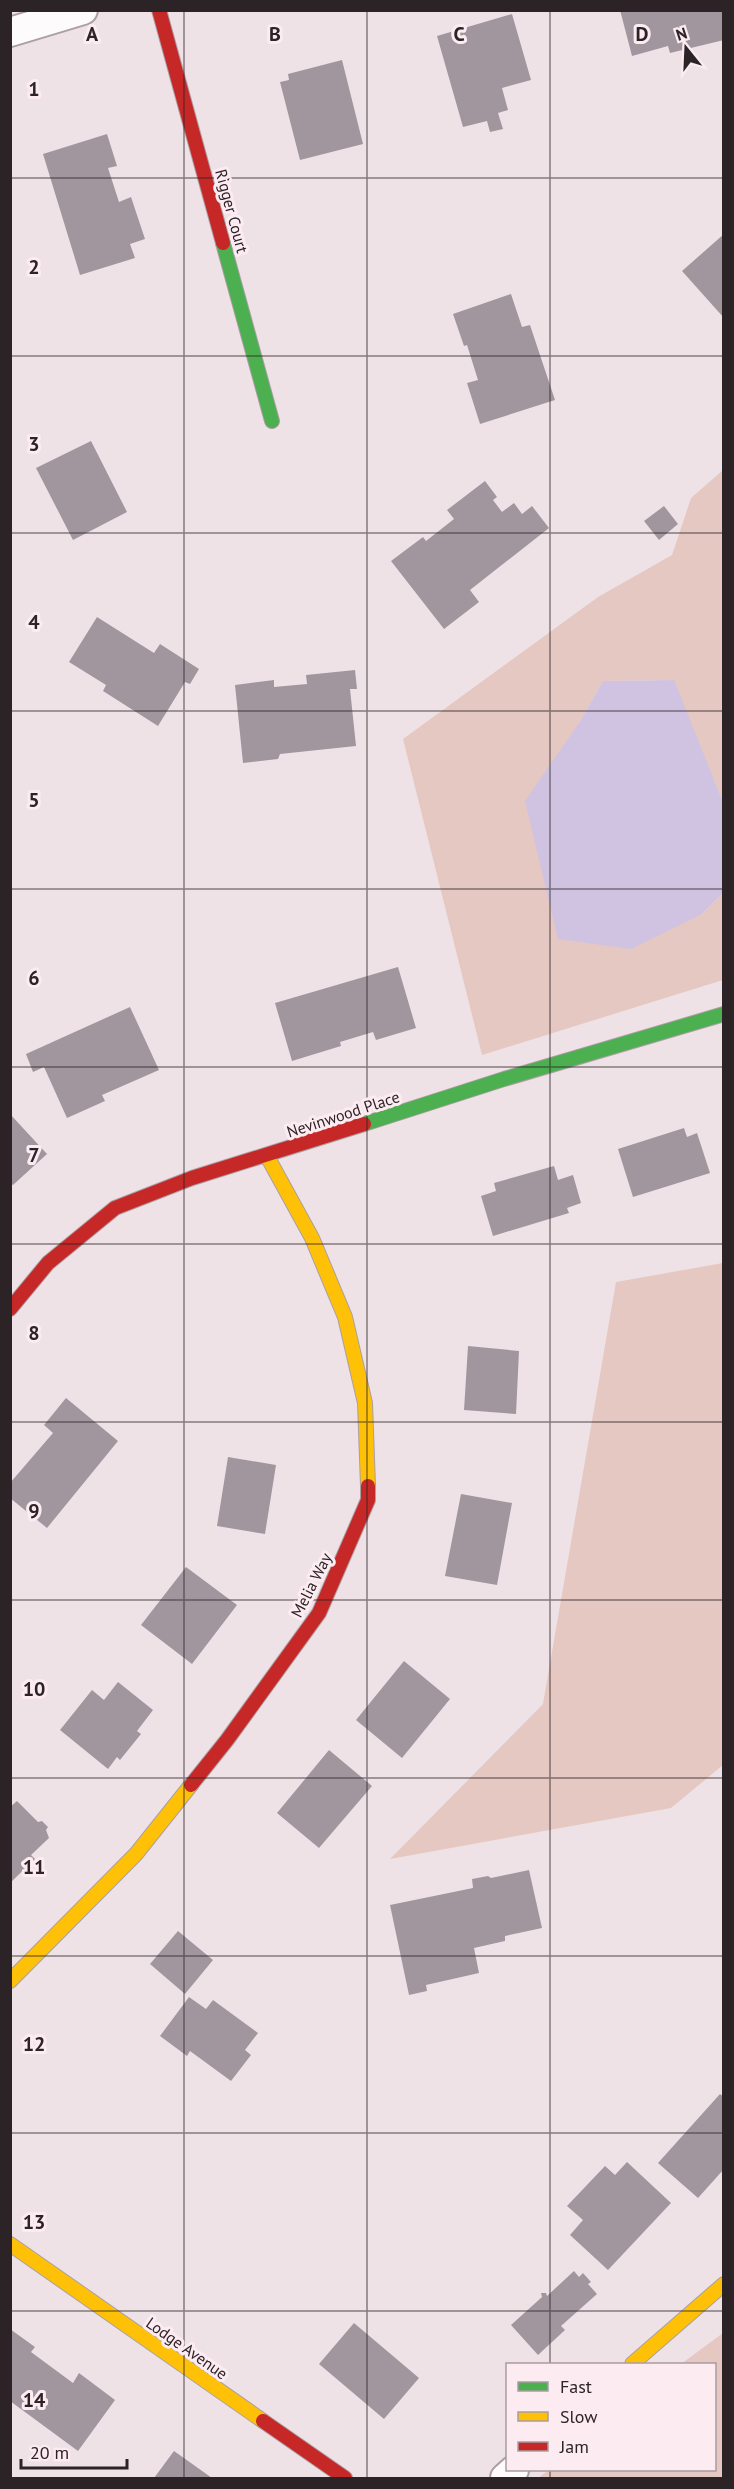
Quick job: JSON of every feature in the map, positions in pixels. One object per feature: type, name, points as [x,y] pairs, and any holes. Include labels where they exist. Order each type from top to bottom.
[{"type":"street","points":[[10,32],[83,10]]},
{"type":"street","name":"Rigger Court","points":[[159,10],[272,420]]},
{"type":"street","name":"Nevinwood Place","points":[[10,1309],[48,1263],[116,1208],[192,1178],[504,1079],[723,1014]]},
{"type":"street","name":"Melia Way","points":[[10,1981],[136,1854],[227,1740],[319,1613],[368,1500],[365,1403],[345,1317],[312,1238],[267,1156]]},
{"type":"street","name":"Lodge Avenue","points":[[10,2244],[345,2478]]},
{"type":"street","points":[[633,2363],[723,2284]]},
{"type":"shaded area","points":[[723,470],[723,802],[673,680],[603,681],[579,723],[702,914],[723,893],[723,980],[482,1055],[403,739],[598,597],[672,555],[691,498]]},
{"type":"shaded area","points":[[674,680],[723,802],[723,893],[702,914],[631,949],[558,939],[525,801],[579,723],[603,681]]},
{"type":"shaded area","points":[[723,1263],[723,1765],[671,1808],[390,1859],[543,1704],[616,1282]]},
{"type":"shaded area","points":[[723,2333],[723,2478],[538,2478],[548,2471],[716,2471],[716,2363],[682,2363]]},
{"type":"building","points":[[620,10],[724,10],[724,40],[670,53],[668,46],[632,56]]},
{"type":"building","points":[[512,14],[531,80],[502,88],[508,110],[498,113],[503,129],[490,132],[487,121],[463,127],[437,36]]},
{"type":"building","points":[[342,60],[363,144],[300,160],[280,82],[289,80],[288,74]]},
{"type":"building","points":[[107,134],[117,166],[108,168],[119,202],[131,197],[145,239],[130,244],[135,258],[80,275],[43,154]]},
{"type":"building","points":[[724,234],[724,318],[682,271]]},
{"type":"building","points":[[511,294],[522,327],[530,325],[555,400],[480,424],[467,383],[478,380],[467,345],[464,346],[453,314]]},
{"type":"building","points":[[91,441],[127,512],[73,540],[36,468]]},
{"type":"building","points":[[485,481],[497,497],[493,500],[502,512],[514,503],[522,514],[532,506],[549,528],[470,590],[479,602],[444,629],[391,561],[423,537],[426,541],[454,519],[447,510]]},
{"type":"building","points":[[664,506],[678,524],[659,540],[644,521]]},
{"type":"building","points":[[97,617],[154,653],[160,644],[199,669],[190,684],[185,682],[158,726],[103,691],[106,685],[69,662]]},
{"type":"building","points":[[355,670],[357,689],[350,689],[356,746],[280,754],[278,759],[243,763],[235,685],[274,680],[274,687],[307,684],[306,675]]},
{"type":"building","points":[[398,967],[416,1028],[376,1040],[373,1032],[340,1042],[341,1046],[292,1061],[275,1003]]},
{"type":"building","points":[[130,1007],[159,1070],[102,1095],[105,1101],[67,1118],[44,1067],[33,1072],[26,1054]]},
{"type":"building","points":[[10,1114],[47,1154],[13,1185],[10,1183]]},
{"type":"building","points":[[684,1128],[687,1137],[697,1133],[710,1173],[633,1197],[618,1149]]},
{"type":"building","points":[[554,1166],[558,1180],[573,1175],[581,1203],[567,1208],[569,1213],[493,1236],[481,1196],[496,1191],[494,1183]]},
{"type":"building","points":[[468,1346],[519,1351],[516,1414],[464,1410]]},
{"type":"building","points":[[66,1398],[118,1441],[47,1528],[10,1498],[10,1483],[53,1433],[44,1425]]},
{"type":"building","points":[[228,1457],[276,1465],[265,1534],[217,1526]]},
{"type":"building","points":[[461,1494],[512,1503],[497,1585],[445,1576]]},
{"type":"building","points":[[186,1567],[237,1605],[192,1664],[141,1625]]},
{"type":"building","points":[[404,1661],[450,1699],[402,1758],[356,1720]]},
{"type":"building","points":[[118,1682],[153,1710],[137,1731],[141,1734],[120,1760],[117,1757],[108,1769],[60,1730],[92,1690],[104,1700]]},
{"type":"building","points":[[329,1750],[372,1786],[319,1848],[277,1813]]},
{"type":"building","points":[[17,1801],[38,1822],[42,1821],[48,1827],[46,1830],[49,1838],[31,1855],[35,1859],[10,1883],[10,1807]]},
{"type":"building","points":[[529,1870],[542,1928],[505,1936],[505,1941],[474,1948],[479,1973],[426,1985],[427,1991],[409,1995],[390,1905],[473,1888],[472,1879],[488,1876],[491,1878]]},
{"type":"building","points":[[178,1931],[213,1960],[185,1994],[150,1964]]},
{"type":"building","points":[[189,1997],[206,2009],[213,2000],[258,2033],[245,2050],[251,2055],[231,2081],[190,2051],[187,2056],[160,2036]]},
{"type":"building","points":[[720,2094],[724,2097],[724,2169],[698,2198],[658,2163]]},
{"type":"building","points":[[627,2162],[671,2203],[608,2270],[570,2235],[583,2220],[567,2206],[605,2166],[615,2175]]},
{"type":"building","points":[[574,2271],[579,2277],[583,2273],[591,2282],[588,2284],[597,2294],[561,2326],[565,2330],[538,2355],[511,2325],[542,2297],[541,2293],[546,2293],[547,2296]]},
{"type":"building","points":[[354,2323],[419,2378],[384,2419],[319,2364]]},
{"type":"building","points":[[10,2329],[35,2347],[31,2352],[73,2383],[79,2373],[115,2400],[78,2451],[10,2401]]},
{"type":"building","points":[[174,2451],[212,2478],[154,2478]]},
{"type":"traffic: fast","points":[[223,243],[272,421]]},
{"type":"traffic: fast","points":[[364,1124],[504,1079],[724,1014]]},
{"type":"traffic: slow","points":[[267,1156],[312,1238],[345,1317],[365,1403],[368,1486]]},
{"type":"traffic: slow","points":[[10,1981],[136,1854],[191,1785]]},
{"type":"traffic: slow","points":[[10,2244],[263,2421]]},
{"type":"traffic: slow","points":[[633,2363],[724,2284]]},
{"type":"traffic: jam","points":[[159,10],[223,243]]},
{"type":"traffic: jam","points":[[10,1309],[48,1263],[115,1208],[192,1178],[364,1124]]},
{"type":"traffic: jam","points":[[191,1785],[227,1740],[319,1613],[368,1500],[368,1486]]},
{"type":"traffic: jam","points":[[263,2421],[345,2478]]}]
